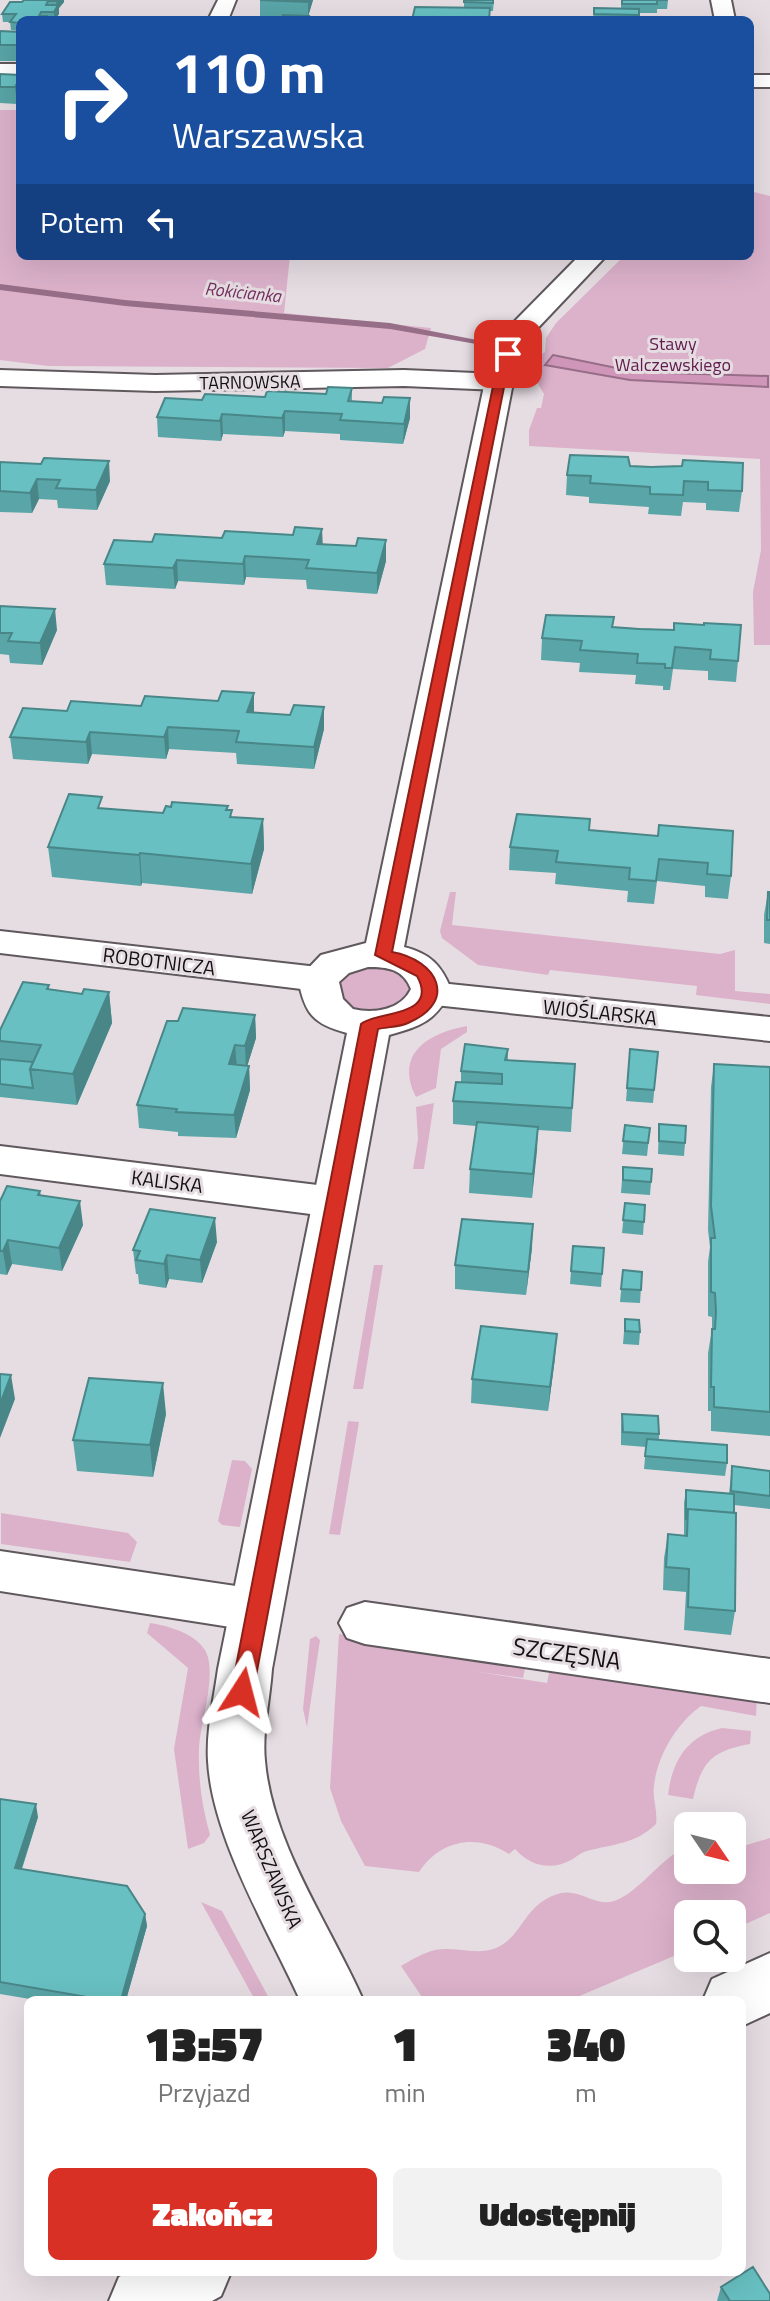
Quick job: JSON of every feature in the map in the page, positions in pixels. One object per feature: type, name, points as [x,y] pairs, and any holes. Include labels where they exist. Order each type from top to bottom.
[{"type":"street","points":[[383,955],[499,382],[508,354],[523,328],[589,260]]},
{"type":"street","name":"TARNOWSKA","points":[[0,378],[155,383],[404,378],[499,382]]},
{"type":"street","name":"ROBOTNICZA","points":[[0,942],[318,979]]},
{"type":"street","points":[[383,955],[399,958],[424,973],[430,983],[426,1004],[403,1020],[370,1024],[340,1018],[329,1011],[318,992],[318,979],[335,964],[349,958],[383,955]]},
{"type":"street","name":"WIOŚLARSKA","points":[[430,994],[770,1029]]},
{"type":"street","name":"WARSZAWSKA","points":[[330,1996],[256,1842],[242,1798],[236,1759],[239,1715],[256,1610],[370,1024]]},
{"type":"street","name":"KALISKA","points":[[0,1160],[334,1202]]},
{"type":"street","points":[[0,1571],[256,1610]]},
{"type":"street","name":"SZCZĘSNA","points":[[365,1623],[770,1681]]},
{"type":"street","points":[[742,1996],[770,1982]]},
{"type":"street","points":[[143,2301],[190,2276]]},
{"type":"green space","points":[[0,110],[16,110],[16,260],[290,260],[284,313],[431,328],[425,349],[388,368],[48,366],[0,360]]},
{"type":"green space","name":"Stawy Walczewskiego","points":[[754,192],[770,196],[770,645],[754,645],[753,592],[761,550],[760,459],[529,446],[529,430],[537,408],[541,408],[544,394],[535,379],[537,358],[545,352],[546,338],[556,323],[620,260],[754,260]]},
{"type":"green space","points":[[450,892],[456,892],[452,925],[720,954],[735,950],[735,991],[770,994],[770,1004],[696,995],[697,986],[550,970],[548,975],[478,965],[442,938],[440,931]]},
{"type":"green space","points":[[372,967],[399,973],[409,983],[406,994],[378,1011],[360,1011],[346,1003],[339,985],[353,972]]},
{"type":"green space","points":[[467,1026],[467,1032],[441,1049],[436,1088],[416,1097],[410,1082],[412,1057],[428,1040]]},
{"type":"green space","points":[[434,1103],[424,1169],[413,1169],[418,1139],[416,1107]]},
{"type":"green space","points":[[374,1265],[383,1265],[363,1389],[353,1389]]},
{"type":"green space","points":[[348,1421],[359,1422],[340,1535],[329,1534]]},
{"type":"green space","points":[[232,1460],[245,1461],[252,1469],[240,1527],[222,1525],[218,1521]]},
{"type":"green space","points":[[1,1513],[128,1533],[137,1542],[130,1562],[1,1544]]},
{"type":"green space","points":[[150,1623],[188,1635],[200,1644],[209,1660],[199,1760],[201,1793],[210,1835],[204,1843],[188,1849],[174,1749],[188,1668],[147,1633]]},
{"type":"green space","points":[[339,1634],[527,1659],[523,1678],[473,1671],[547,1683],[550,1669],[757,1697],[756,1716],[701,1706],[684,1721],[659,1763],[654,1791],[656,1824],[640,1836],[548,1866],[534,1863],[515,1849],[509,1854],[497,1847],[472,1842],[460,1843],[437,1853],[419,1872],[365,1866],[341,1821],[330,1788]]},
{"type":"green space","points":[[316,1636],[320,1640],[307,1727],[303,1709],[310,1639]]},
{"type":"green space","points":[[722,1728],[751,1731],[750,1744],[726,1750],[711,1760],[700,1775],[693,1799],[668,1795],[673,1771],[683,1752],[699,1737]]},
{"type":"green space","points":[[770,1838],[770,1913],[746,1924],[746,1900],[674,1900],[674,1956],[579,1996],[421,1996],[401,1966],[435,1950],[481,1951],[496,1948],[513,1936],[539,1904],[561,1893],[575,1893],[601,1902],[614,1901],[632,1891],[674,1854],[674,1884],[746,1884],[746,1845]]},
{"type":"green space","points":[[201,1902],[222,1911],[268,1996],[253,1996]]},
{"type":"shaded area","points":[[553,355],[636,372],[768,376],[768,387],[630,380],[545,365]]},
{"type":"building","points":[[57,0],[48,1],[46,5],[58,5],[54,12],[41,12],[39,16],[16,16],[16,23],[10,22],[16,14],[2,14],[10,2]]},
{"type":"building","points":[[260,0],[308,0],[308,2]]},
{"type":"building","points":[[493,0],[493,3],[464,2]]},
{"type":"building","points":[[622,0],[657,0],[657,4],[622,4]]},
{"type":"building","points":[[415,7],[490,8],[489,16],[413,16]]},
{"type":"building","points":[[594,8],[639,9],[639,15],[594,14]]},
{"type":"building","points":[[0,31],[16,32],[16,45],[0,45]]},
{"type":"building","points":[[0,74],[16,75],[15,87],[0,87]]},
{"type":"building","points":[[328,387],[352,388],[348,401],[382,403],[384,397],[410,398],[404,424],[340,420],[342,414],[285,411],[282,418],[222,414],[220,421],[157,417],[165,398],[202,400],[205,394],[265,397],[267,391],[326,394]]},
{"type":"building","points":[[570,455],[628,457],[630,466],[651,467],[682,466],[683,460],[743,463],[742,491],[708,490],[708,482],[684,481],[683,495],[650,494],[650,487],[590,483],[591,476],[567,475]]},
{"type":"building","points":[[44,458],[109,461],[96,490],[56,488],[60,480],[37,479],[30,493],[0,491],[0,462],[41,464]]},
{"type":"building","points":[[295,527],[322,529],[317,544],[356,546],[358,538],[386,540],[377,573],[306,568],[309,560],[245,556],[243,564],[177,560],[173,568],[104,564],[114,540],[152,542],[155,534],[222,538],[225,531],[293,535]]},
{"type":"building","points":[[0,606],[55,609],[40,643],[8,641],[12,633],[0,633]]},
{"type":"building","points":[[546,615],[614,617],[612,627],[639,629],[674,630],[674,623],[741,625],[738,661],[710,659],[711,650],[675,647],[672,668],[665,668],[665,664],[637,663],[638,654],[580,650],[582,641],[542,638]]},
{"type":"building","points":[[222,691],[254,693],[247,712],[290,715],[294,705],[324,707],[314,747],[236,742],[239,731],[168,727],[164,737],[90,732],[86,742],[10,737],[23,708],[67,711],[71,701],[141,706],[145,696],[218,701]]},
{"type":"building","points":[[69,794],[102,797],[98,808],[163,813],[172,802],[228,806],[226,810],[232,810],[230,817],[263,819],[251,864],[48,847]]},
{"type":"building","points":[[517,814],[590,819],[589,830],[658,836],[659,825],[733,831],[731,876],[707,874],[708,863],[659,859],[656,881],[629,879],[630,868],[556,862],[558,851],[510,847]]},
{"type":"building","points":[[770,892],[770,920],[767,920]]},
{"type":"building","points":[[23,982],[82,994],[84,989],[109,992],[73,1074],[30,1069],[41,1045],[0,1041],[0,1030]]},
{"type":"building","points":[[183,1008],[255,1015],[245,1046],[235,1045],[229,1064],[249,1066],[234,1115],[176,1112],[177,1109],[137,1105],[167,1021],[178,1021]]},
{"type":"building","points":[[465,1044],[508,1049],[505,1060],[575,1064],[572,1108],[453,1101],[456,1082],[502,1084],[502,1074],[461,1071]]},
{"type":"building","points":[[630,1049],[658,1052],[654,1090],[627,1088]]},
{"type":"building","points":[[0,1059],[33,1062],[30,1069],[33,1088],[0,1084]]},
{"type":"building","points":[[714,1064],[770,1067],[770,1412],[714,1407],[714,1387],[711,1387],[712,1329],[715,1329],[716,1312],[715,1293],[711,1292],[711,1238],[715,1238],[711,1206]]},
{"type":"building","points":[[477,1122],[538,1127],[533,1174],[470,1169]]},
{"type":"building","points":[[659,1124],[686,1126],[685,1143],[659,1141]]},
{"type":"building","points":[[625,1125],[650,1128],[648,1143],[623,1141]]},
{"type":"building","points":[[623,1167],[652,1169],[651,1182],[623,1180]]},
{"type":"building","points":[[7,1186],[40,1191],[38,1195],[80,1201],[59,1248],[8,1240],[3,1251],[0,1251],[0,1201]]},
{"type":"building","points":[[625,1203],[645,1205],[644,1222],[623,1220]]},
{"type":"building","points":[[150,1209],[215,1218],[200,1260],[167,1255],[164,1264],[136,1260],[140,1251],[133,1250]]},
{"type":"building","points":[[462,1219],[533,1224],[528,1272],[455,1265]]},
{"type":"building","points":[[573,1246],[604,1248],[602,1274],[571,1271]]},
{"type":"building","points":[[623,1270],[642,1272],[641,1290],[621,1289]]},
{"type":"building","points":[[625,1319],[639,1320],[640,1332],[625,1331]]},
{"type":"building","points":[[481,1326],[557,1334],[550,1387],[472,1379]]},
{"type":"building","points":[[0,1374],[11,1375],[0,1404]]},
{"type":"building","points":[[89,1378],[163,1383],[150,1445],[73,1440]]},
{"type":"building","points":[[622,1414],[658,1416],[659,1434],[623,1432]]},
{"type":"building","points":[[647,1439],[727,1445],[727,1463],[645,1456]]},
{"type":"building","points":[[732,1466],[770,1471],[770,1496],[731,1491]]},
{"type":"building","points":[[686,1490],[734,1494],[734,1513],[688,1509],[686,1520]]},
{"type":"building","points":[[688,1509],[736,1513],[735,1611],[688,1607],[689,1569],[666,1567],[668,1534],[687,1536]]},
{"type":"building","points":[[0,1799],[36,1804],[15,1868],[127,1886],[145,1914],[122,1996],[81,1996],[0,1982]]},
{"type":"building","points":[[753,2267],[770,2294],[770,2301],[730,2301],[721,2287],[739,2276],[746,2276],[746,2271]]},
{"type":"waterway","name":"Rokicianka","points":[[0,287],[125,303],[390,326],[482,342]]},
{"type":"route","points":[[242,1692],[370,1024],[403,1020],[426,1004],[430,994],[430,983],[414,964],[383,955],[502,367],[508,354]]}]
